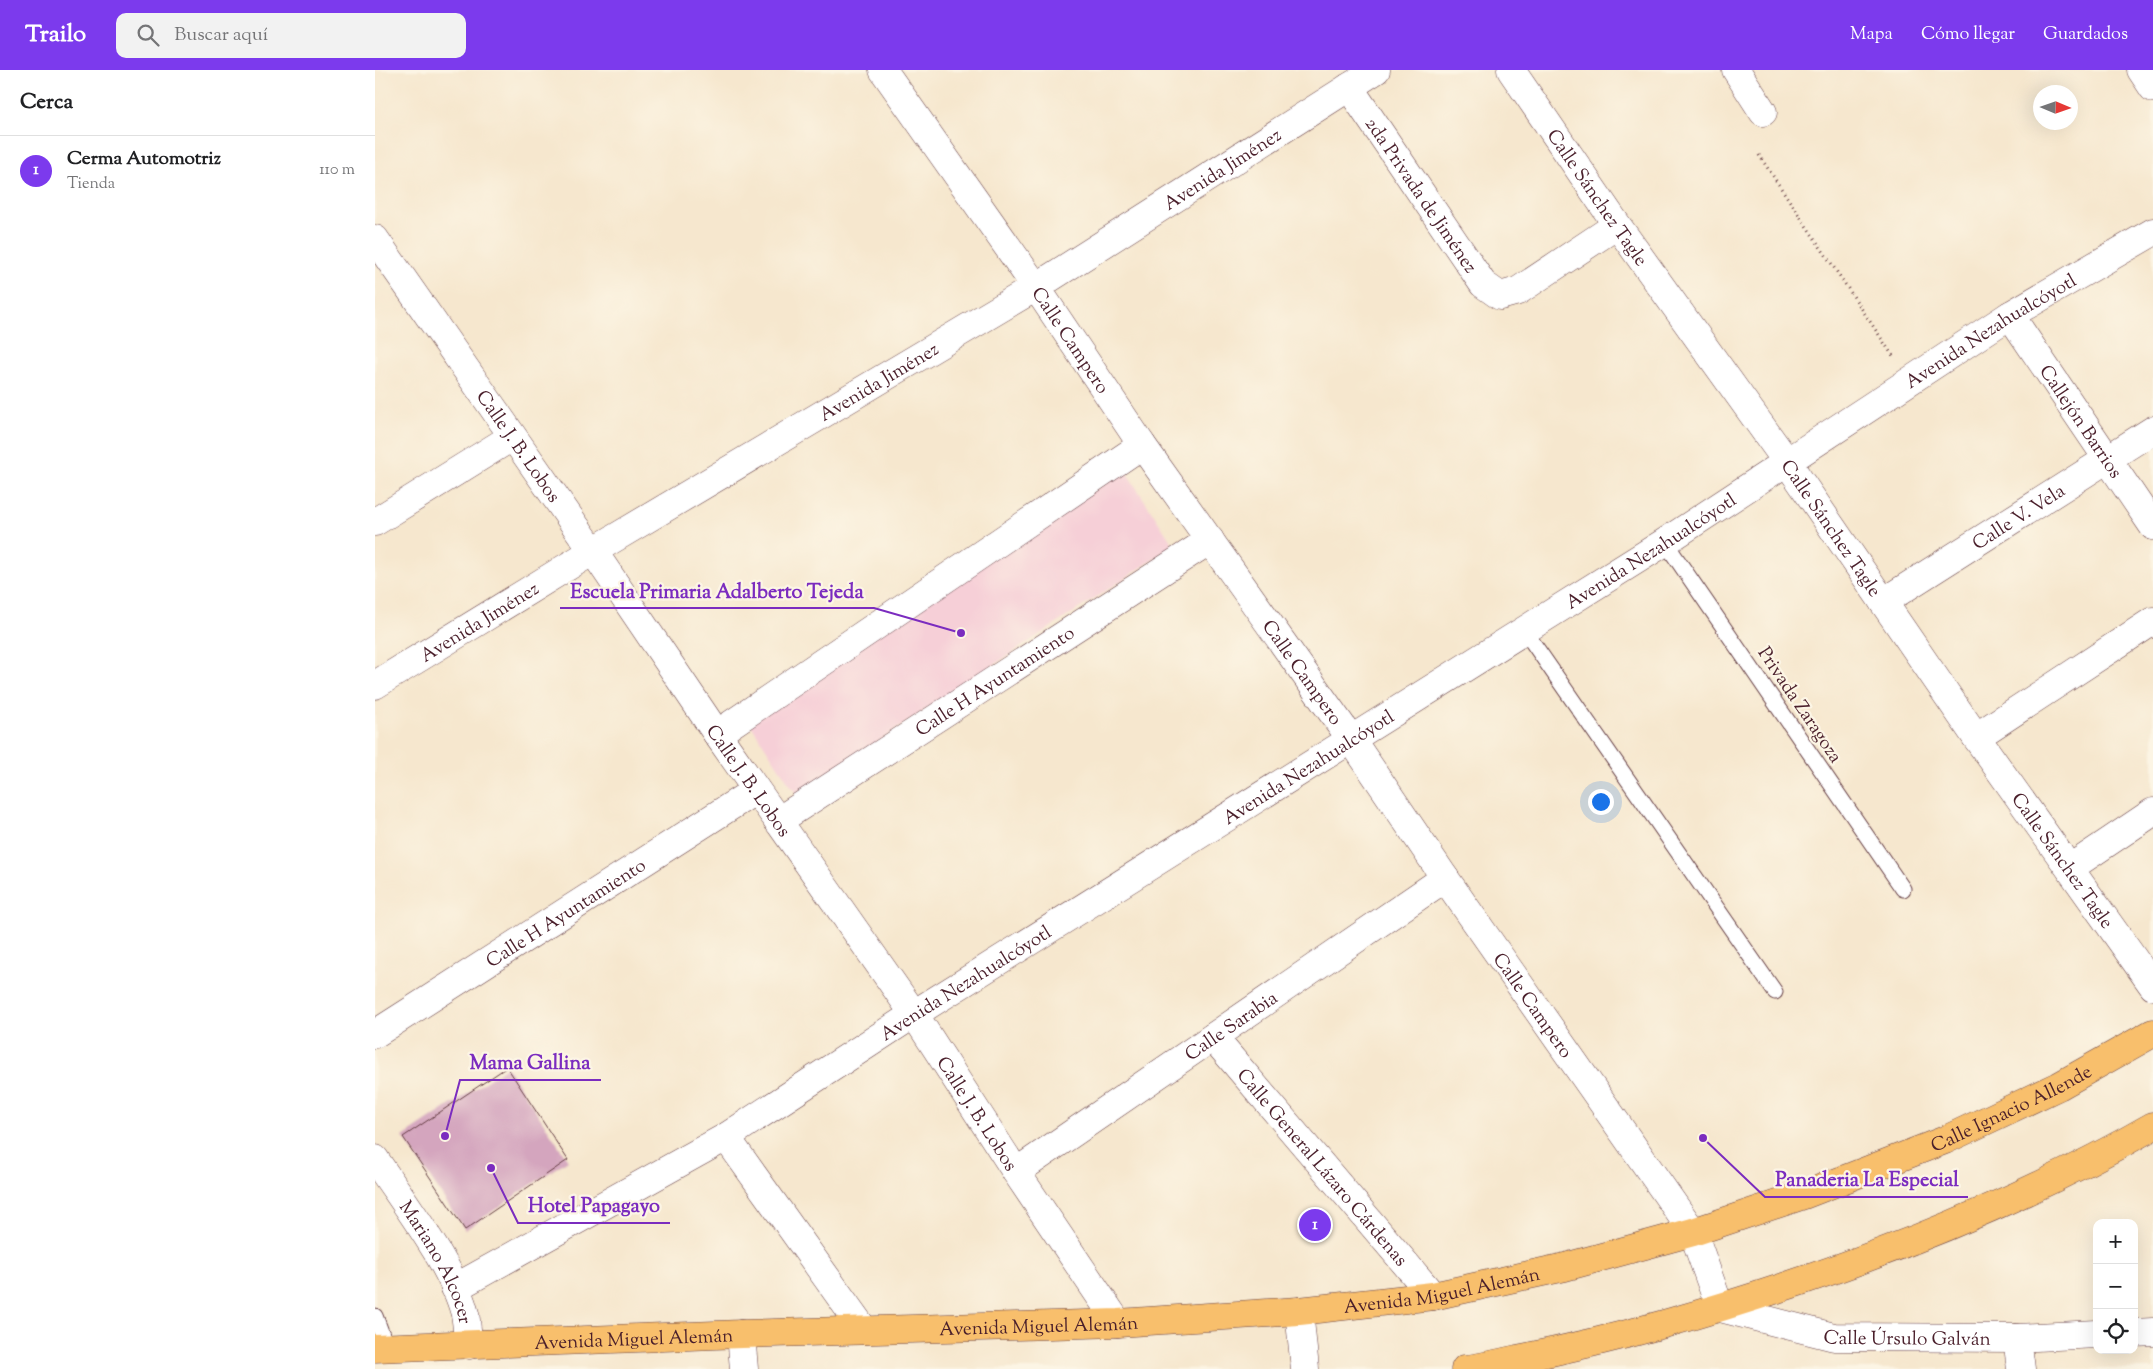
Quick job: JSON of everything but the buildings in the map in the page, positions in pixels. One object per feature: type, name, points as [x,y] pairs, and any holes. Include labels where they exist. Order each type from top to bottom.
[{"type":"main road","name":"Calle Ignacio Allende","points":[[1693,1232],[1804,1196],[1945,1140],[2059,1086],[2153,1032]]},
{"type":"main road","points":[[1465,1369],[1584,1346],[1720,1308],[1870,1257],[1977,1213],[2104,1154],[2153,1126]]},
{"type":"main road","name":"Avenida Miguel Alemán","points":[[381,1348],[741,1334],[1118,1323],[1299,1312],[1433,1296],[1565,1267],[1693,1232]]},
{"type":"street","name":"Calle Campero","points":[[883,70],[1036,287],[1142,445],[1351,739],[1445,878],[1693,1232],[1720,1308]]},
{"type":"street","name":"Avenida Jiménez","points":[[375,685],[593,551],[1036,287],[1376,70]]},
{"type":"street","name":"Calle Sánchez Tagle","points":[[1511,70],[1617,225],[1787,462],[1976,737],[2153,986]]},
{"type":"street","points":[[1736,70],[1763,112]]},
{"type":"street","points":[[2141,70],[2153,88]]},
{"type":"street","name":"2da Privada de Jiménez","points":[[1349,87],[1483,284],[1500,296],[1518,291],[1617,225]]},
{"type":"street","name":"Avenida Nezahualcóyotl","points":[[455,1288],[726,1137],[914,1014],[1665,542],[2009,316],[2153,232]]},
{"type":"street","name":"Calle J. B. Lobos","points":[[375,239],[593,551],[717,734],[914,1014],[1016,1172],[1118,1323]]},
{"type":"street","name":"Callejón Barrios","points":[[2009,316],[2153,526]]},
{"type":"street","name":"Calle V. Vela","points":[[1883,602],[2153,430]]},
{"type":"street","points":[[375,522],[512,437]]},
{"type":"street","points":[[717,734],[1142,445]]},
{"type":"street","name":"Calle H Ayuntamiento","points":[[778,821],[1210,540]]},
{"type":"street","points":[[1976,737],[2153,621]]},
{"type":"street","name":"Calle H Ayuntamiento","points":[[375,1034],[756,790]]},
{"type":"street","points":[[2070,868],[2153,812]]},
{"type":"street","name":"Calle Sarabia","points":[[1016,1172],[1445,878]]},
{"type":"street","name":"Calle General Lázaro Cárdenas","points":[[1213,1037],[1433,1296]]},
{"type":"street","points":[[726,1137],[864,1330]]},
{"type":"street","name":"Mariano Alcocer","points":[[375,1160],[438,1255],[455,1288],[465,1315],[469,1345]]},
{"type":"street","name":"Calle Úrsulo Galván","points":[[1720,1308],[1834,1337],[2017,1338],[2093,1334]]},
{"type":"street","points":[[1299,1312],[1305,1369]]},
{"type":"street","points":[[2138,1333],[2153,1332]]},
{"type":"street","points":[[741,1334],[744,1369]]},
{"type":"street","points":[[2017,1338],[2021,1369]]},
{"type":"lane","name":"Privada Zaragoza","points":[[1665,542],[1903,890]]},
{"type":"lane","points":[[1524,630],[1775,992]]},
{"type":"lane","points":[[375,1316],[381,1348]]},
{"type":"path","points":[[1759,155],[1910,382]]},
{"type":"shaded area","points":[[1125,470],[1174,546],[797,795],[747,719]]},
{"type":"place","name":"Escuela Primaria Adalberto Tejeda","points":[[961,633]]},
{"type":"place","name":"Mama Gallina","points":[[445,1136]]},
{"type":"place","name":"Panaderia La Especial","points":[[1703,1138]]},
{"type":"place","name":"Hotel Papagayo","points":[[491,1168]]},
{"type":"place","name":"Cerma Automotriz","points":[[1315,1225]]}]
